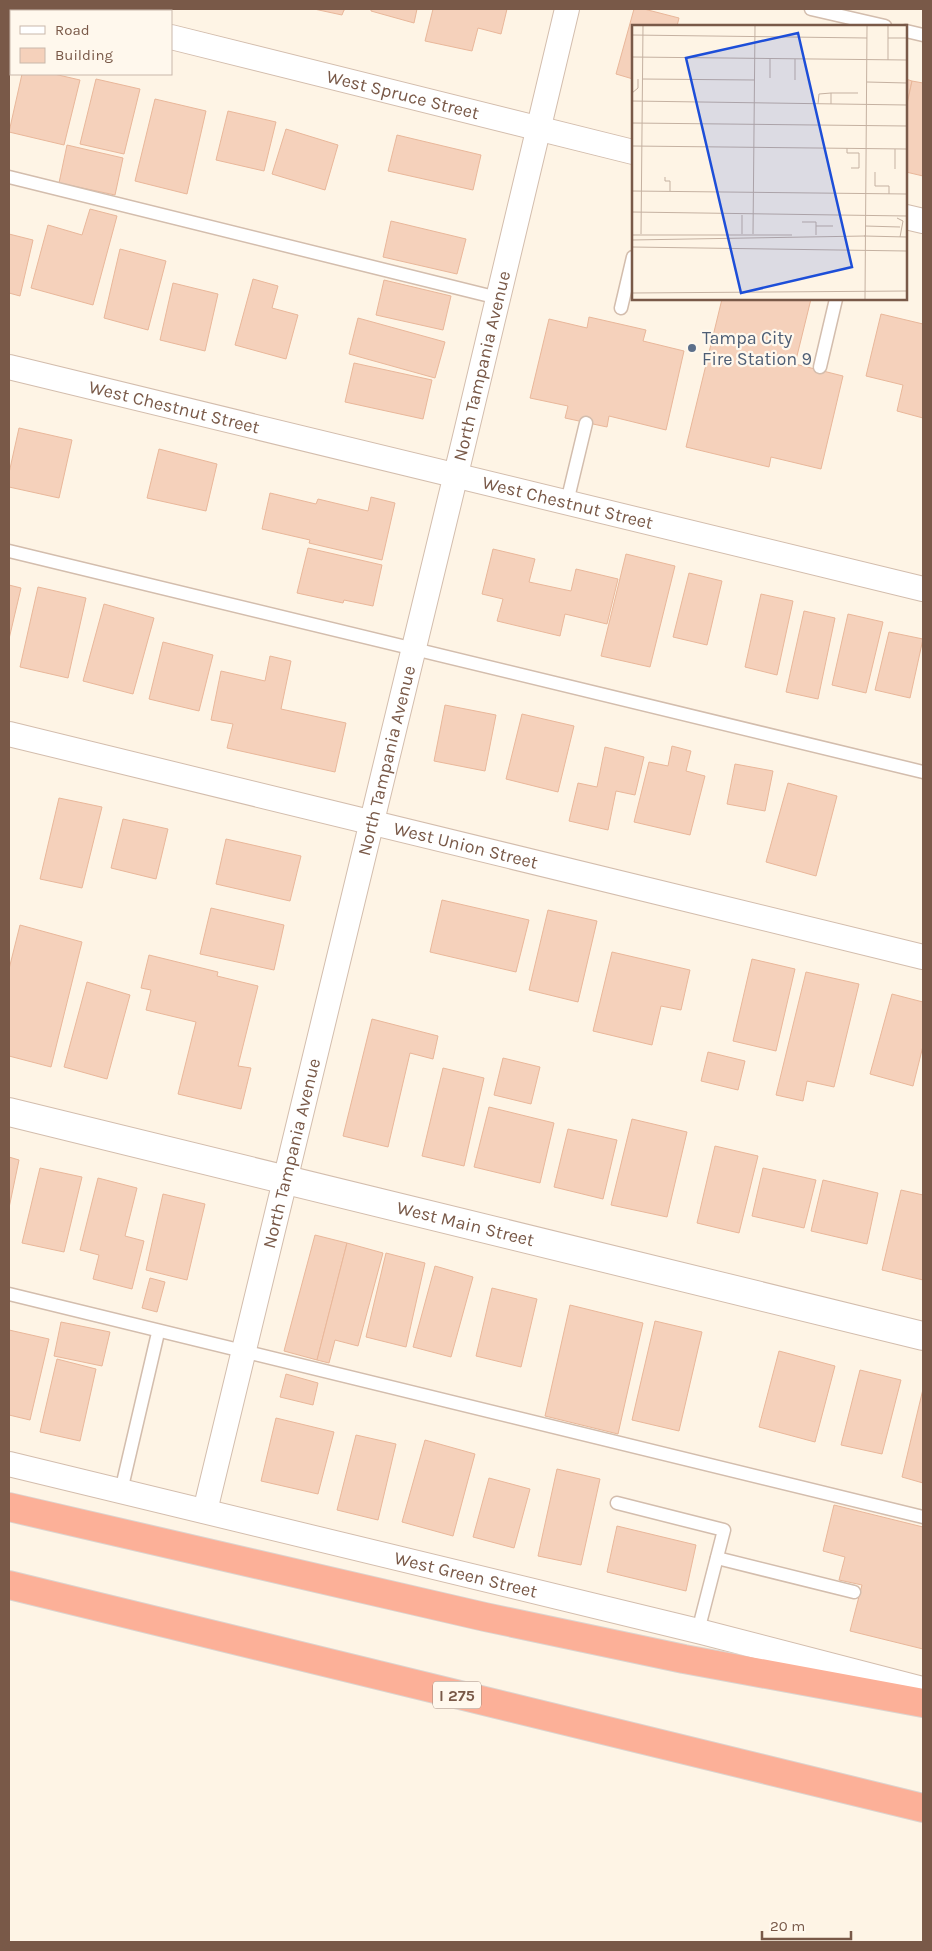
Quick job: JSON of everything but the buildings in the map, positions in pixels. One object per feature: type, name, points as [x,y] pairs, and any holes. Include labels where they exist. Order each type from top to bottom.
[{"type":"highway","points":[[9,1506],[485,1617],[684,1659],[923,1703]]},
{"type":"highway","name":"I 275","points":[[9,1585],[915,1806]]},
{"type":"street","name":"North Tampania Avenue","points":[[205,1511],[567,9]]},
{"type":"street","name":"West Spruce Street","points":[[172,37],[632,152]]},
{"type":"street","points":[[907,217],[923,221]]},
{"type":"street","name":"West Chestnut Street","points":[[9,366],[923,589]]},
{"type":"street","name":"West Union Street","points":[[9,734],[923,957]]},
{"type":"street","name":"West Main Street","points":[[9,1112],[923,1336]]},
{"type":"street","name":"West Green Street","points":[[9,1464],[698,1631],[923,1689]]},
{"type":"lane","points":[[811,9],[881,25]]},
{"type":"lane","points":[[907,31],[923,36]]},
{"type":"lane","points":[[9,178],[498,298]]},
{"type":"lane","points":[[621,308],[632,261]]},
{"type":"lane","points":[[820,367],[836,300]]},
{"type":"lane","points":[[567,502],[586,422]]},
{"type":"lane","points":[[9,551],[923,772]]},
{"type":"lane","points":[[9,1294],[923,1517]]},
{"type":"lane","points":[[121,1491],[157,1337]]},
{"type":"lane","points":[[618,1503],[724,1530],[698,1631]]},
{"type":"lane","points":[[717,1558],[854,1592]]},
{"type":"place","name":"Tampa City Fire Station 9","points":[[692,348]]}]
